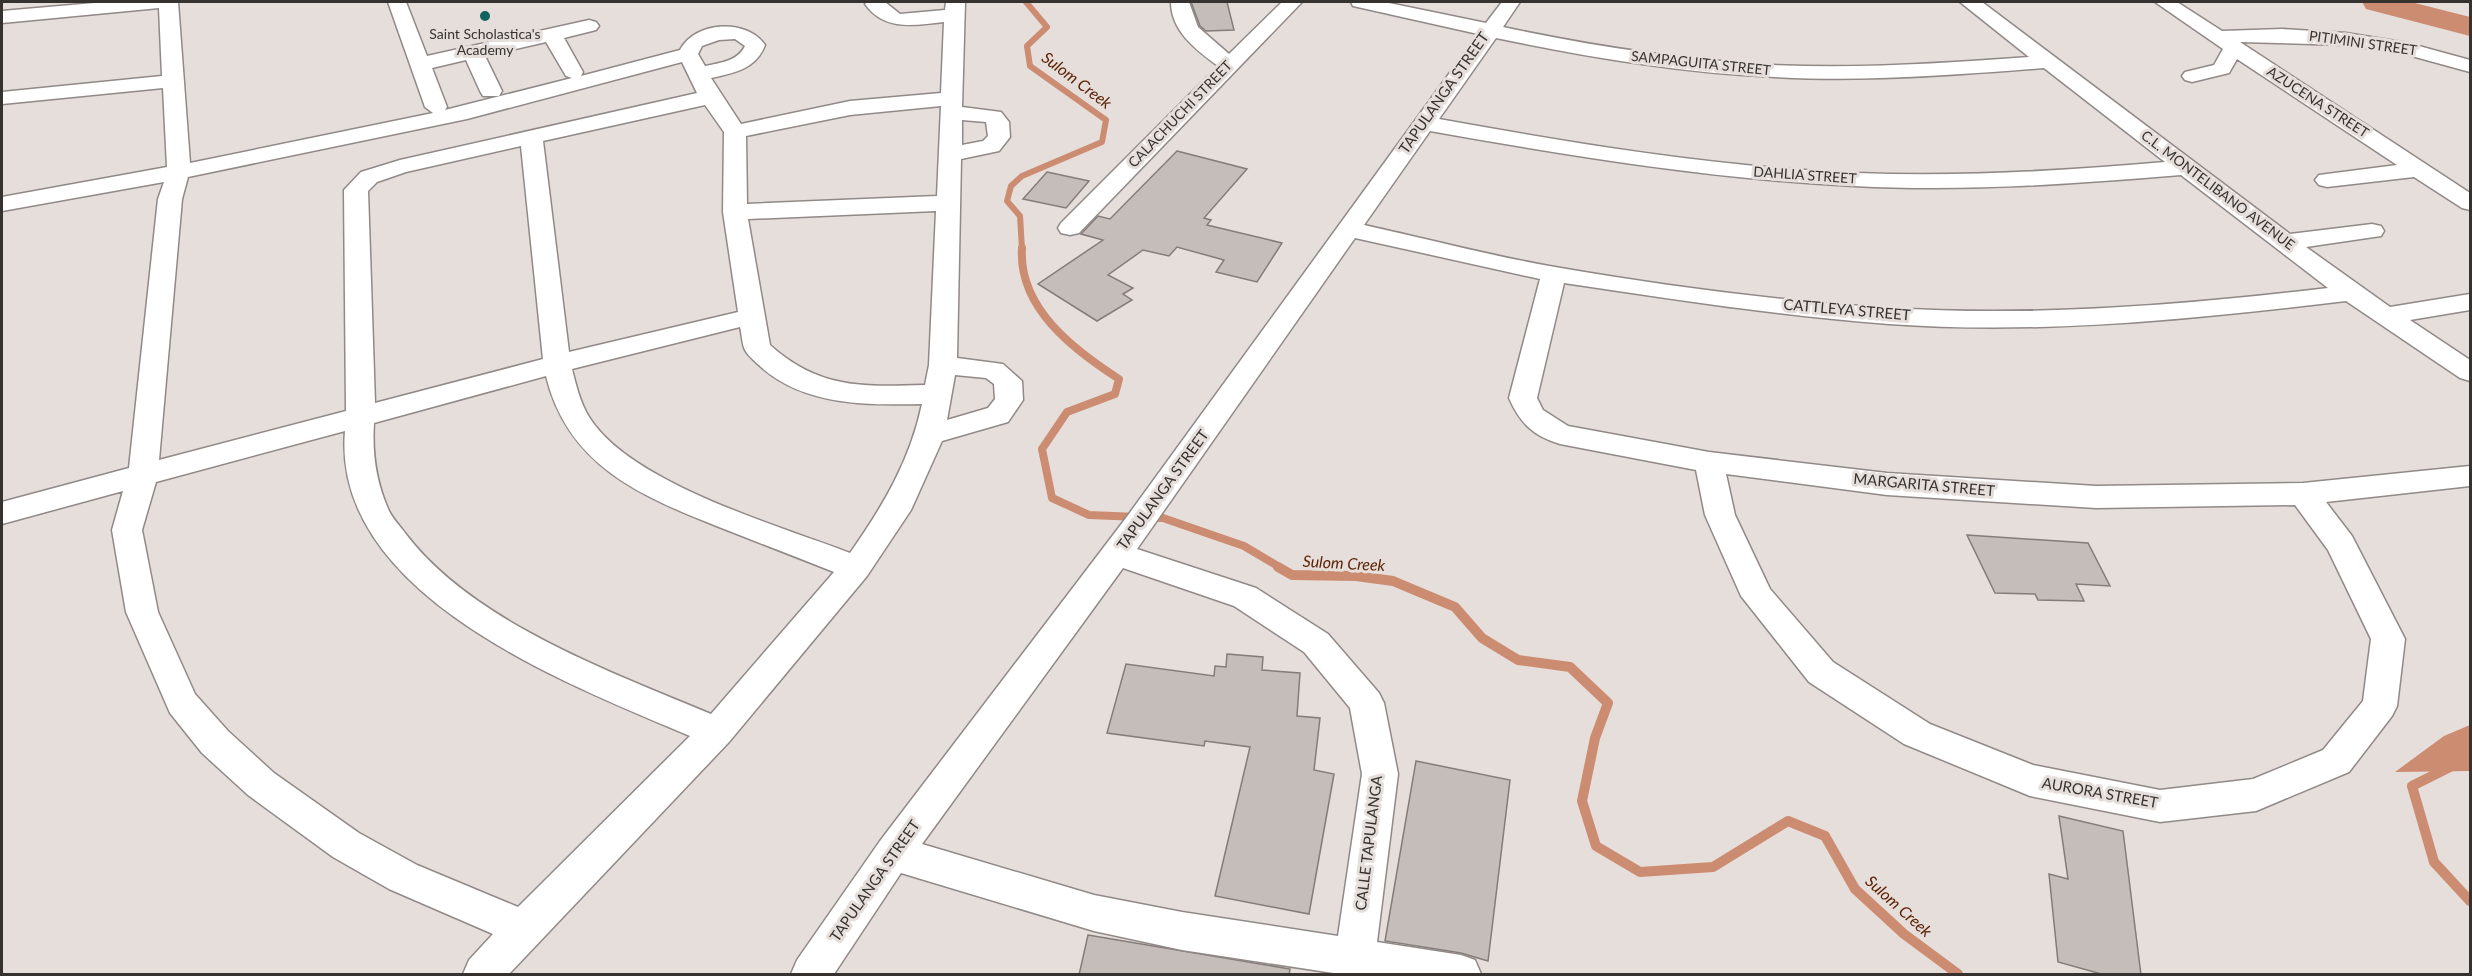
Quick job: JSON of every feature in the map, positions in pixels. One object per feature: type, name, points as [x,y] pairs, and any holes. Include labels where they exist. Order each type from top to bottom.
[{"type":"street","points":[[2,17],[163,2]]},
{"type":"street","points":[[168,2],[178,170],[170,199],[143,474],[127,530],[142,612],[182,703],[215,742],[261,784],[327,832],[403,877],[524,928]]},
{"type":"street","points":[[397,2],[436,107]]},
{"type":"street","points":[[483,975],[524,928],[717,732],[856,568],[896,510],[914,477],[930,435],[941,380],[955,8],[899,20],[889,17],[875,4],[876,2]]},
{"type":"street","points":[[1180,2],[1180,9],[1188,28],[1204,47],[1229,64]]},
{"type":"street","name":"CALACHUCHI STREET","points":[[1070,228],[1292,2]]},
{"type":"street","name":"SAMPAGUITA STREET","points":[[1360,2],[1489,30],[1640,57],[1774,71],[1904,73],[2047,62]]},
{"type":"street","name":"TAPULANGA STREET","points":[[811,975],[893,853],[1258,359],[1347,229],[1511,2]]},
{"type":"street","name":"C.L. MONTELIBANO AVENUE","points":[[1970,2],[2189,167],[2351,293],[2470,372]]},
{"type":"street","name":"AZUCENA STREET","points":[[2165,2],[2470,202]]},
{"type":"street","points":[[2,6],[26,4],[32,7],[32,14]]},
{"type":"street","points":[[421,64],[589,26]]},
{"type":"street","points":[[2,204],[178,170],[266,156],[467,112],[688,54],[694,42],[727,33],[741,34],[751,38],[755,45],[753,54],[705,86],[531,137],[400,166],[369,177],[356,190],[361,417],[359,466],[370,501],[387,532],[412,565],[445,595],[501,632],[569,667],[717,732]]},
{"type":"street","points":[[552,34],[573,72]]},
{"type":"street","name":"PITIMINI STREET","points":[[2218,36],[2322,35],[2429,52],[2470,66]]},
{"type":"street","points":[[2192,76],[2222,69],[2229,55],[2237,49]]},
{"type":"street","points":[[473,52],[491,91]]},
{"type":"street","points":[[688,54],[705,86],[735,132],[735,213],[750,317],[757,348],[786,372],[817,386],[866,395],[993,370],[1008,381],[1009,399],[998,415],[930,435]]},
{"type":"street","points":[[2,98],[171,81]]},
{"type":"street","points":[[2,108],[63,101],[94,89]]},
{"type":"street","points":[[735,132],[850,108],[953,106],[993,117],[998,122],[999,137],[991,146],[951,154]]},
{"type":"street","name":"DAHLIA STREET","points":[[1423,123],[1566,149],[1693,166],[1810,177],[1947,181],[2058,179],[2189,167]]},
{"type":"street","points":[[531,137],[557,364],[566,400],[580,425],[604,453],[635,477],[670,495],[856,568]]},
{"type":"street","points":[[2327,180],[2420,169]]},
{"type":"street","points":[[735,213],[949,203]]},
{"type":"street","name":"CATTLEYA STREET","points":[[1347,229],[1554,274],[1717,298],[1890,316],[2044,319],[2125,315],[2206,310],[2351,293]]},
{"type":"street","points":[[2286,242],[2372,231]]},
{"type":"street","name":"MARGARITA STREET","points":[[1554,274],[1523,399],[1531,416],[1560,434],[1709,462],[1887,484],[2096,497],[2303,494],[2470,476]]},
{"type":"street","points":[[2384,316],[2470,302]]},
{"type":"street","points":[[2,513],[557,364],[750,317]]},
{"type":"street","name":"AURORA STREET","points":[[1709,462],[1720,516],[1757,596],[1821,672],[1917,734],[2030,780],[2160,806],[2256,795],[2336,761],[2380,706],[2388,639],[2341,544],[2303,494]]},
{"type":"street","name":"CALLE TAPULANGA","points":[[1116,554],[1245,597],[1316,643],[1367,703],[1380,774],[1355,958]]},
{"type":"street","points":[[893,853],[1094,913],[1182,930],[1461,975]]},
{"type":"shaded area","points":[[2470,725],[2470,771],[2395,772],[2444,736]]},
{"type":"building","points":[[1191,2],[1227,2],[1234,30],[1206,31],[1200,26]]},
{"type":"building","points":[[1177,151],[1247,169],[1204,218],[1211,220],[1207,225],[1282,243],[1257,282],[1216,272],[1224,260],[1177,247],[1169,256],[1143,250],[1108,275],[1133,288],[1123,294],[1132,300],[1097,321],[1038,284],[1103,240],[1081,234],[1098,216],[1110,219]]},
{"type":"building","points":[[1047,172],[1089,181],[1066,208],[1023,199]]},
{"type":"building","points":[[1967,535],[2088,543],[2110,586],[2076,584],[2084,601],[2038,600],[2035,594],[1995,593]]},
{"type":"building","points":[[1227,654],[1263,657],[1262,670],[1300,673],[1297,716],[1320,718],[1314,770],[1334,774],[1309,914],[1215,896],[1250,747],[1205,741],[1204,746],[1107,733],[1126,664],[1214,676],[1215,666],[1226,667]]},
{"type":"building","points":[[1416,761],[1510,780],[1488,961],[1461,953],[1385,941]]},
{"type":"building","points":[[2059,816],[2123,831],[2141,975],[2105,975],[2058,962],[2049,874],[2068,879]]},
{"type":"building","points":[[1088,935],[1290,969],[1289,975],[1079,975]]},
{"type":"waterway","name":"Sulom Creek","points":[[1022,249],[1020,216],[1007,201],[1011,186],[1022,176],[1102,142],[1106,120],[1030,66],[1027,46],[1047,27],[1026,2]]},
{"type":"waterway","points":[[2377,2],[2470,27]]},
{"type":"waterway","name":"Sulom Creek","points":[[1022,248],[1023,270],[1029,290],[1039,308],[1067,341],[1119,379],[1115,394],[1067,412],[1042,449],[1052,498],[1089,515],[1163,518],[1244,546],[1281,568]]},
{"type":"waterway","name":"Sulom Creek","points":[[1278,567],[1292,575],[1356,576],[1393,581],[1455,607],[1482,638],[1518,660],[1570,667],[1608,703],[1595,738],[1582,801],[1596,846],[1640,872],[1713,867],[1788,821],[1825,836],[1855,889],[1904,934],[1958,974]]},
{"type":"waterway","points":[[2470,757],[2412,786],[2434,862],[2470,901]]},
{"type":"place","name":"Saint Scholastica's Academy","points":[[485,16]]}]
